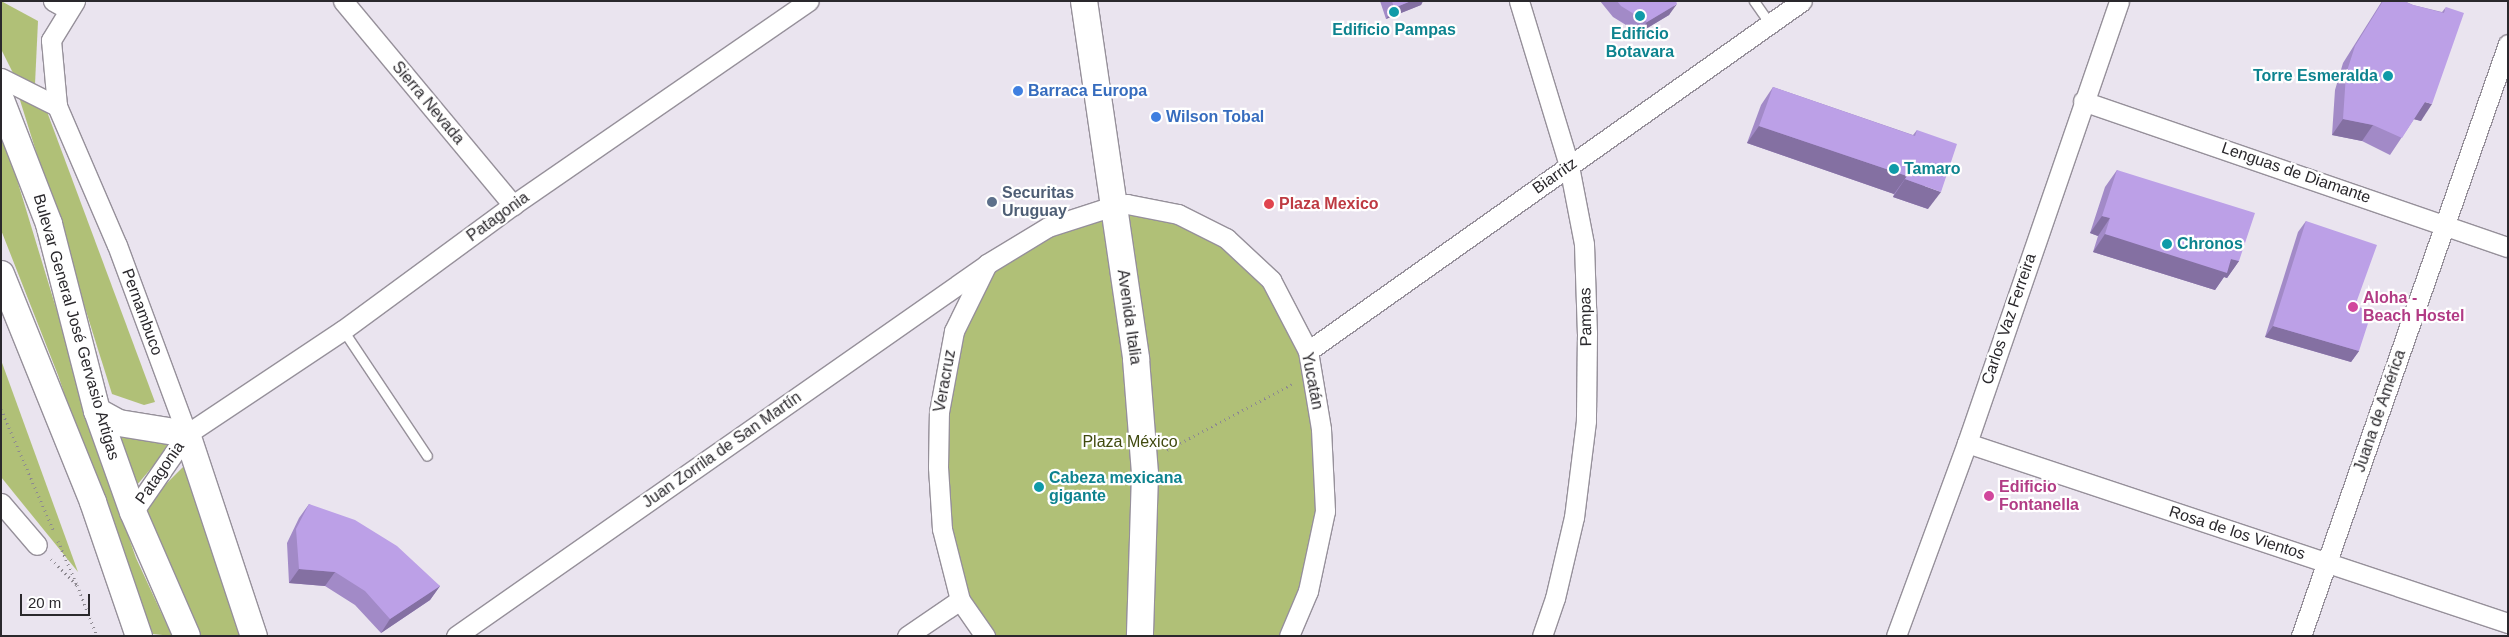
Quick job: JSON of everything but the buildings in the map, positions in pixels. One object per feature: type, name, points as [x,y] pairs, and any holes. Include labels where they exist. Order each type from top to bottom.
[{"type":"main road","name":"Avenida Italia","points":[[1084,1],[1136,359],[1144,474],[1140,636]]},
{"type":"main road","name":"Bulevar General José Gervasio Artigas","points":[[1,100],[49,224],[97,411],[133,512],[187,636]]},
{"type":"main road","points":[[1,274],[93,502],[139,636]]},
{"type":"main road","name":"Patagonia","points":[[97,411],[119,423],[187,434]]},
{"type":"main road","name":"Pernambuco","points":[[187,434],[254,636]]},
{"type":"street","name":"Sierra Nevada","points":[[343,1],[513,205]]},
{"type":"street","name":"Pampas","points":[[1518,1],[1569,166],[1584,244],[1586,421],[1574,517],[1556,598],[1542,636]]},
{"type":"street","name":"Biarritz","points":[[1308,351],[1802,1]]},
{"type":"street","name":"Carlos Vaz Ferreira","points":[[1896,636],[1967,443],[2083,101],[2119,1]]},
{"type":"street","name":"Pernambuco","points":[[66,4],[51,40],[57,106],[117,246],[187,434]]},
{"type":"street","name":"Patagonia","points":[[133,512],[187,434],[343,330],[513,205],[798,4]]},
{"type":"street","name":"Juana de América","points":[[2301,636],[2508,44]]},
{"type":"street","points":[[1,78],[57,106]]},
{"type":"street","name":"Lenguas de Diamante","points":[[2083,101],[2444,223],[2508,247]]},
{"type":"street","name":"Yucatán","points":[[1113,206],[1127,204],[1178,214],[1226,238],[1271,280],[1308,351],[1321,429],[1325,511],[1308,591],[1288,636]]},
{"type":"street","points":[[987,264],[1048,227],[1113,206]]},
{"type":"street","name":"Veracruz","points":[[985,636],[960,600],[942,529],[938,467],[939,412],[954,332],[987,264]]},
{"type":"street","name":"Juan Zorrila de San Martín","points":[[456,636],[987,264]]},
{"type":"street","name":"Rosa de los Vientos","points":[[1967,443],[2508,623]]},
{"type":"street","points":[[1,502],[37,545]]},
{"type":"street","points":[[907,636],[960,600]]},
{"type":"lane","points":[[1754,1],[1770,24]]},
{"type":"lane","points":[[343,330],[427,456]]},
{"type":"path","points":[[1163,452],[1312,374]]},
{"type":"path","points":[[1,408],[77,584],[97,636]]},
{"type":"path","points":[[37,545],[77,584]]},
{"type":"green space","points":[[1,1],[38,21],[35,84],[13,73],[1,49]]},
{"type":"green space","points":[[19,97],[46,109],[155,402],[144,405],[112,394]]},
{"type":"green space","points":[[1,127],[104,466],[136,558],[172,636],[153,634],[103,508],[58,375],[1,230]]},
{"type":"green space","name":"Plaza México","points":[[1113,206],[1178,214],[1271,280],[1308,351],[1325,511],[1289,636],[985,636],[960,600],[938,467],[954,331],[987,264]]},
{"type":"green space","points":[[1,360],[78,572],[1,477]]},
{"type":"green space","points":[[120,436],[172,444],[136,486]]},
{"type":"green space","points":[[185,465],[241,636],[201,636],[148,517],[148,502]]},
{"type":"place","name":"Edificio Pampas","points":[[1394,12]]},
{"type":"place","name":"Edificio Botavara","points":[[1640,16]]},
{"type":"place","name":"Torre Esmeralda","points":[[2388,76]]},
{"type":"place","name":"Barraca Europa","points":[[1018,91]]},
{"type":"place","name":"Wilson Tobal","points":[[1156,117]]},
{"type":"place","name":"Tamaro","points":[[1894,169]]},
{"type":"place","name":"Securitas Uruguay","points":[[992,202]]},
{"type":"place","name":"Plaza Mexico","points":[[1269,204]]},
{"type":"place","name":"Chronos","points":[[2167,244]]},
{"type":"place","name":"Aloha - Beach Hostel","points":[[2353,307]]},
{"type":"place","name":"Cabeza mexicana gigante","points":[[1039,487]]},
{"type":"place","name":"Edificio Fontanella","points":[[1989,496]]}]
